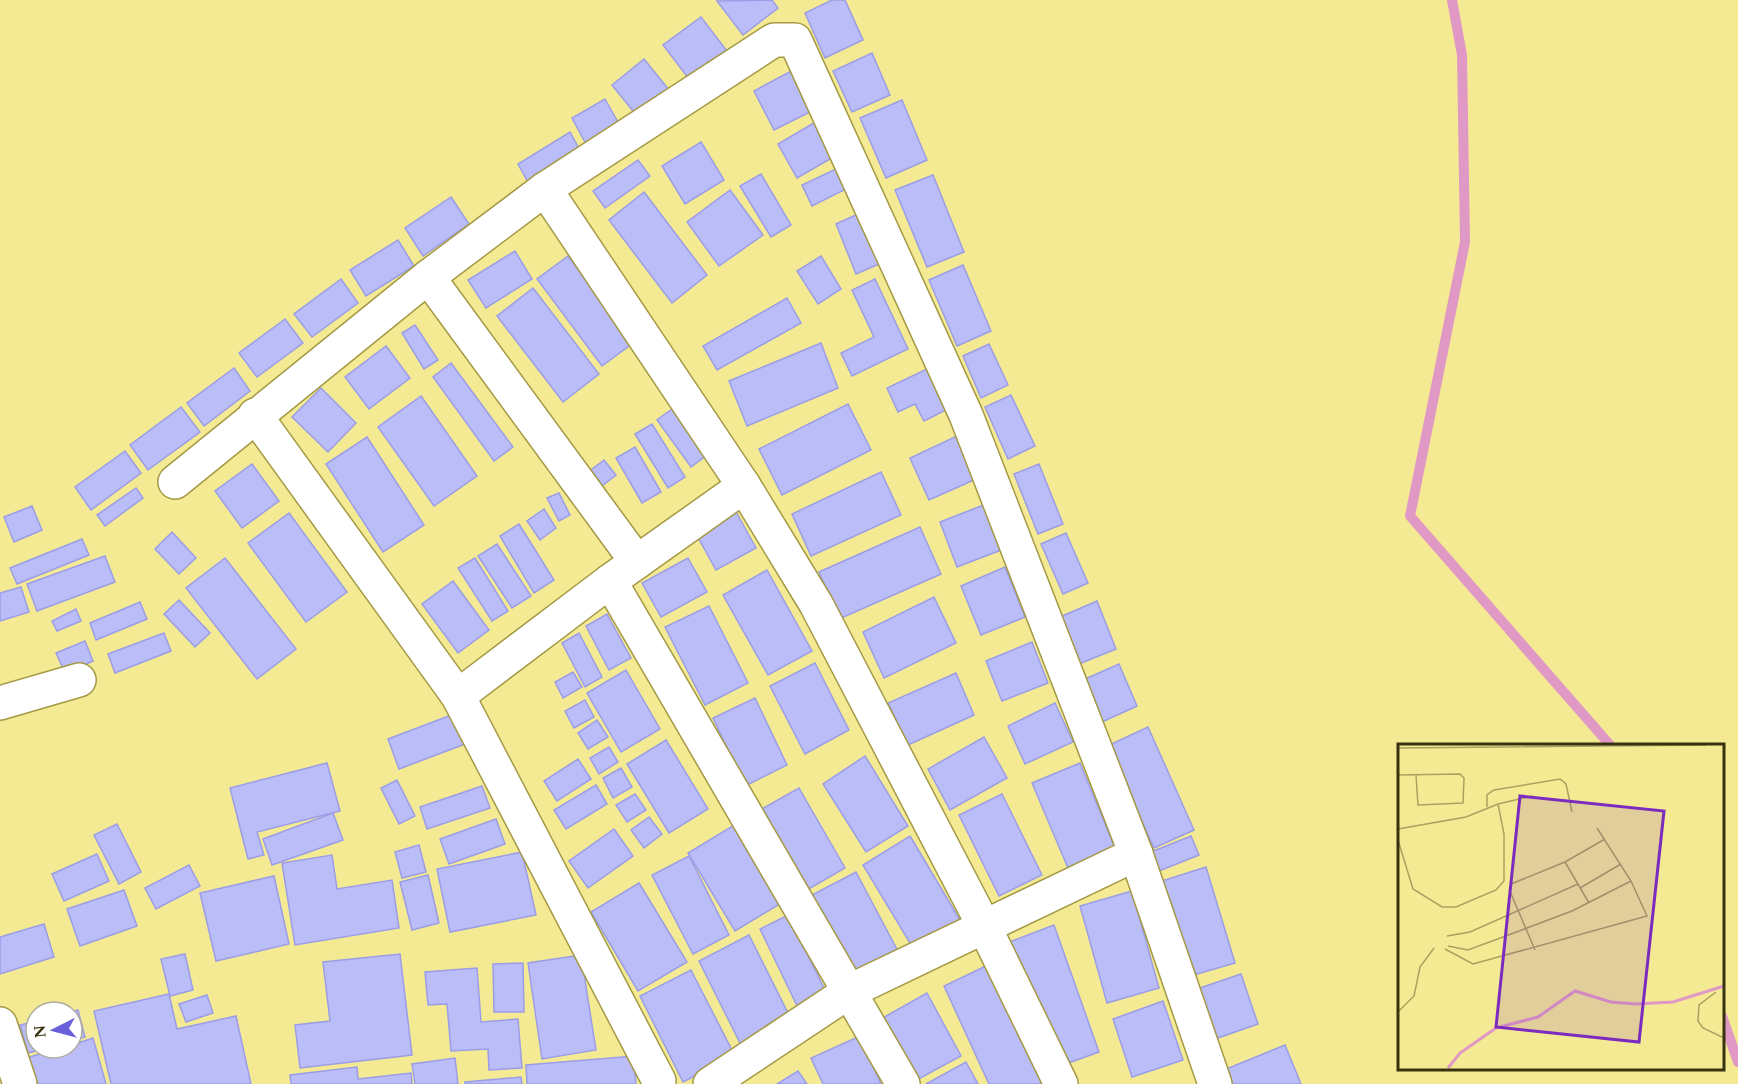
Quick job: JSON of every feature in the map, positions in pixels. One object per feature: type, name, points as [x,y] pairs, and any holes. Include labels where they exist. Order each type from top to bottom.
[{"type":"street","points":[[175,482],[428,277],[545,189],[774,40],[795,40],[966,416],[1136,854],[1215,1084]]},
{"type":"street","points":[[545,189],[744,486],[816,604],[984,926],[1061,1084]]},
{"type":"street","points":[[428,277],[637,562]]},
{"type":"street","points":[[255,415],[458,696],[659,1081]]},
{"type":"street","points":[[458,696],[610,581],[744,486]]},
{"type":"street","points":[[610,581],[903,1084]]},
{"type":"street","points":[[0,703],[79,680]]},
{"type":"street","points":[[710,1084],[850,991],[1136,854]]},
{"type":"street","points":[[0,1024],[20,1084]]},
{"type":"building","points":[[772,0],[778,8],[743,35],[717,1]]},
{"type":"building","points":[[832,0],[845,0],[863,40],[825,58],[805,13]]},
{"type":"building","points":[[701,17],[727,51],[689,79],[663,45]]},
{"type":"building","points":[[872,53],[890,95],[852,112],[833,71]]},
{"type":"building","points":[[644,59],[669,90],[637,116],[612,85]]},
{"type":"building","points":[[795,69],[816,109],[774,130],[754,91]]},
{"type":"building","points":[[605,99],[619,124],[586,144],[572,118]]},
{"type":"building","points":[[902,100],[927,160],[886,178],[860,118]]},
{"type":"building","points":[[817,121],[837,155],[797,178],[778,144]]},
{"type":"building","points":[[570,132],[581,152],[529,184],[518,164]]},
{"type":"building","points":[[701,142],[724,180],[685,204],[662,166]]},
{"type":"building","points":[[638,160],[650,176],[605,208],[593,191]]},
{"type":"building","points":[[838,168],[848,188],[812,206],[802,185]]},
{"type":"building","points":[[761,174],[791,225],[771,237],[740,186]]},
{"type":"building","points":[[933,175],[964,252],[927,267],[895,190]]},
{"type":"building","points":[[730,190],[763,235],[719,266],[687,222]]},
{"type":"building","points":[[644,192],[707,275],[672,303],[609,220]]},
{"type":"building","points":[[451,197],[469,224],[423,256],[405,228]]},
{"type":"building","points":[[858,214],[879,264],[856,274],[836,224]]},
{"type":"building","points":[[398,240],[414,266],[366,296],[350,270]]},
{"type":"building","points":[[515,251],[532,279],[486,308],[468,280]]},
{"type":"building","points":[[568,256],[633,343],[602,366],[537,279]]},
{"type":"building","points":[[821,256],[841,289],[818,304],[797,271]]},
{"type":"building","points":[[963,265],[991,331],[957,346],[929,280]]},
{"type":"building","points":[[341,279],[358,303],[312,337],[294,314]]},
{"type":"building","points":[[875,279],[908,349],[852,376],[841,353],[874,337],[852,290]]},
{"type":"building","points":[[533,288],[599,374],[563,402],[497,316]]},
{"type":"building","points":[[787,298],[801,323],[717,370],[703,346]]},
{"type":"building","points":[[285,319],[303,343],[257,377],[239,353]]},
{"type":"building","points":[[415,325],[438,360],[424,369],[402,333]]},
{"type":"building","points":[[821,343],[838,388],[747,426],[729,381]]},
{"type":"building","points":[[989,344],[1008,385],[981,398],[963,356]]},
{"type":"building","points":[[386,346],[410,378],[369,409],[345,377]]},
{"type":"building","points":[[451,363],[513,447],[494,461],[433,377]]},
{"type":"building","points":[[234,368],[250,391],[204,426],[187,403]]},
{"type":"building","points":[[929,368],[948,409],[924,421],[915,404],[898,412],[887,388]]},
{"type":"building","points":[[321,388],[356,423],[328,452],[292,417]]},
{"type":"building","points":[[1011,395],[1035,446],[1008,459],[985,407]]},
{"type":"building","points":[[421,396],[477,476],[434,506],[378,427]]},
{"type":"building","points":[[848,404],[871,450],[782,495],[759,449]]},
{"type":"building","points":[[181,407],[200,432],[148,470],[130,445]]},
{"type":"building","points":[[672,409],[707,455],[691,467],[657,420]]},
{"type":"building","points":[[652,424],[685,477],[668,488],[635,434]]},
{"type":"building","points":[[957,436],[976,479],[929,500],[910,458]]},
{"type":"building","points":[[367,437],[424,525],[383,552],[326,464]]},
{"type":"building","points":[[635,447],[661,492],[642,503],[616,458]]},
{"type":"building","points":[[125,451],[141,473],[91,510],[75,487]]},
{"type":"building","points":[[604,460],[616,475],[598,489],[587,473]]},
{"type":"building","points":[[252,464],[279,501],[242,528],[215,491]]},
{"type":"building","points":[[1039,464],[1063,524],[1038,534],[1014,474]]},
{"type":"building","points":[[881,472],[901,515],[811,556],[792,514]]},
{"type":"building","points":[[136,488],[143,498],[105,526],[97,515]]},
{"type":"building","points":[[559,493],[570,515],[559,521],[547,498]]},
{"type":"building","points":[[986,504],[1004,549],[957,567],[940,522]]},
{"type":"building","points":[[32,506],[42,530],[14,542],[4,517]]},
{"type":"building","points":[[544,509],[556,528],[540,540],[527,521]]},
{"type":"building","points":[[735,510],[756,548],[716,570],[695,532]]},
{"type":"building","points":[[289,513],[347,592],[306,622],[248,543]]},
{"type":"building","points":[[519,524],[554,580],[534,593],[500,536]]},
{"type":"building","points":[[920,527],[941,574],[839,619],[819,572]]},
{"type":"building","points":[[172,532],[196,558],[179,574],[155,549]]},
{"type":"building","points":[[1066,533],[1088,583],[1063,594],[1041,544]]},
{"type":"building","points":[[82,539],[89,555],[17,584],[10,568]]},
{"type":"building","points":[[497,544],[531,596],[512,608],[478,556]]},
{"type":"building","points":[[105,556],[115,582],[37,611],[27,584]]},
{"type":"building","points":[[225,558],[296,649],[257,679],[186,588]]},
{"type":"building","points":[[475,558],[508,611],[492,621],[458,568]]},
{"type":"building","points":[[688,558],[707,592],[661,617],[642,583]]},
{"type":"building","points":[[1005,567],[1025,617],[981,635],[961,586]]},
{"type":"building","points":[[767,570],[812,651],[768,675],[723,595]]},
{"type":"building","points":[[453,581],[489,630],[458,653],[422,604]]},
{"type":"building","points":[[21,587],[29,612],[0,621],[0,593]]},
{"type":"building","points":[[934,597],[956,643],[884,678],[863,632]]},
{"type":"building","points":[[179,600],[210,633],[195,647],[164,614]]},
{"type":"building","points":[[1097,601],[1116,649],[1079,664],[1060,617]]},
{"type":"building","points":[[140,602],[147,619],[96,640],[90,623]]},
{"type":"building","points":[[709,606],[748,683],[705,705],[665,627]]},
{"type":"building","points":[[76,609],[81,621],[57,631],[52,621]]},
{"type":"building","points":[[607,614],[631,658],[609,670],[586,626]]},
{"type":"building","points":[[164,633],[171,651],[115,673],[108,654]]},
{"type":"building","points":[[579,633],[602,677],[585,687],[562,643]]},
{"type":"building","points":[[85,641],[93,661],[65,673],[56,653]]},
{"type":"building","points":[[1032,642],[1048,683],[1002,701],[986,661]]},
{"type":"building","points":[[815,663],[849,730],[805,754],[770,686]]},
{"type":"building","points":[[1119,664],[1137,706],[1102,722],[1083,680]]},
{"type":"building","points":[[626,670],[660,729],[621,752],[587,693]]},
{"type":"building","points":[[573,672],[582,687],[563,698],[555,682]]},
{"type":"building","points":[[956,673],[974,715],[908,745],[888,703]]},
{"type":"building","points":[[755,698],[787,765],[745,786],[713,718]]},
{"type":"building","points":[[585,700],[594,717],[574,728],[565,711]]},
{"type":"building","points":[[1055,703],[1073,742],[1025,764],[1008,726]]},
{"type":"building","points":[[454,714],[465,744],[399,769],[388,739]]},
{"type":"building","points":[[597,720],[608,737],[588,749],[578,733]]},
{"type":"building","points":[[1148,727],[1194,830],[1154,848],[1107,746]]},
{"type":"building","points":[[984,737],[1007,778],[950,810],[928,769]]},
{"type":"building","points":[[666,740],[708,809],[669,833],[627,764]]},
{"type":"building","points":[[609,747],[618,762],[599,774],[590,758]]},
{"type":"building","points":[[865,756],[908,826],[866,852],[823,784]]},
{"type":"building","points":[[578,759],[591,779],[557,801],[544,781]]},
{"type":"building","points":[[327,763],[340,811],[257,832],[264,855],[248,859],[230,788]]},
{"type":"building","points":[[1080,763],[1115,848],[1068,868],[1032,783]]},
{"type":"building","points":[[621,768],[632,787],[613,798],[603,778]]},
{"type":"building","points":[[397,780],[415,816],[399,824],[381,788]]},
{"type":"building","points":[[596,785],[607,804],[566,829],[554,810]]},
{"type":"building","points":[[482,786],[490,808],[427,829],[420,807]]},
{"type":"building","points":[[799,788],[845,868],[807,890],[760,810]]},
{"type":"building","points":[[635,794],[646,810],[627,822],[616,805]]},
{"type":"building","points":[[1002,794],[1042,875],[999,896],[959,815]]},
{"type":"building","points":[[333,813],[343,840],[272,865],[263,839]]},
{"type":"building","points":[[649,817],[662,834],[644,848],[631,830]]},
{"type":"building","points":[[496,819],[505,844],[449,864],[440,839]]},
{"type":"building","points":[[117,824],[141,872],[119,884],[94,835]]},
{"type":"building","points":[[736,824],[783,902],[735,931],[688,853]]},
{"type":"building","points":[[614,829],[633,856],[588,888],[569,861]]},
{"type":"building","points":[[910,836],[960,920],[913,948],[863,865]]},
{"type":"building","points":[[1191,836],[1199,855],[1159,871],[1151,852]]},
{"type":"building","points":[[419,845],[426,872],[402,878],[395,852]]},
{"type":"building","points":[[522,852],[536,915],[450,932],[437,869]]},
{"type":"building","points":[[97,854],[109,881],[64,901],[52,874]]},
{"type":"building","points":[[332,855],[337,889],[392,880],[399,928],[295,945],[282,863]]},
{"type":"building","points":[[689,856],[729,935],[693,954],[652,875]]},
{"type":"building","points":[[189,865],[200,886],[156,909],[145,888]]},
{"type":"building","points":[[1206,867],[1235,963],[1190,976],[1162,881]]},
{"type":"building","points":[[856,872],[901,957],[852,983],[808,897]]},
{"type":"building","points":[[428,875],[439,923],[412,930],[400,882]]},
{"type":"building","points":[[274,876],[289,944],[216,961],[200,893]]},
{"type":"building","points":[[639,883],[687,962],[638,991],[591,912]]},
{"type":"building","points":[[124,890],[137,926],[80,946],[67,909]]},
{"type":"building","points":[[1132,891],[1159,988],[1107,1003],[1080,906]]},
{"type":"building","points":[[788,915],[830,1000],[801,1014],[760,929]]},
{"type":"building","points":[[44,924],[54,957],[0,974],[0,937]]},
{"type":"building","points":[[1054,925],[1099,1052],[1063,1065],[1043,1010],[1030,1014],[1004,944]]},
{"type":"building","points":[[749,935],[793,1023],[743,1049],[699,961]]},
{"type":"building","points":[[185,954],[193,990],[170,996],[161,959]]},
{"type":"building","points":[[400,954],[412,1055],[300,1068],[295,1025],[330,1021],[323,962]]},
{"type":"building","points":[[581,955],[596,1050],[542,1059],[528,963]]},
{"type":"building","points":[[994,962],[1050,1084],[989,1084],[944,986]]},
{"type":"building","points":[[523,963],[524,1012],[494,1012],[493,964]]},
{"type":"building","points":[[477,968],[481,1022],[518,1019],[522,1068],[489,1070],[488,1049],[451,1051],[447,1004],[428,1005],[425,972]]},
{"type":"building","points":[[691,970],[735,1056],[683,1082],[640,996]]},
{"type":"building","points":[[1241,974],[1258,1024],[1215,1039],[1197,989]]},
{"type":"building","points":[[927,993],[961,1056],[913,1082],[879,1020]]},
{"type":"building","points":[[169,994],[177,1029],[236,1016],[251,1084],[111,1084],[94,1011]]},
{"type":"building","points":[[207,995],[213,1013],[186,1022],[179,1004]]},
{"type":"building","points":[[1163,1001],[1183,1060],[1132,1077],[1113,1019]]},
{"type":"building","points":[[24,1024],[24,1039],[20,1025]]},
{"type":"building","points":[[860,1036],[881,1084],[823,1084],[811,1058]]},
{"type":"building","points":[[93,1038],[106,1084],[33,1084],[27,1060],[84,1060],[84,1041]]},
{"type":"building","points":[[1285,1045],[1301,1084],[1230,1084],[1224,1070]]},
{"type":"building","points":[[634,1056],[636,1084],[527,1084],[526,1065]]},
{"type":"building","points":[[455,1058],[458,1084],[415,1084],[412,1064]]},
{"type":"building","points":[[966,1062],[978,1084],[926,1084]]},
{"type":"building","points":[[357,1067],[358,1079],[411,1073],[412,1084],[291,1084],[290,1075]]},
{"type":"building","points":[[798,1071],[807,1084],[777,1084]]},
{"type":"building","points":[[521,1077],[522,1084],[465,1084],[465,1082]]},
{"type":"waterway","points":[[1452,0],[1462,55],[1465,242],[1410,516],[1609,744]]},
{"type":"waterway","points":[[1723,1019],[1738,1062]]}]
